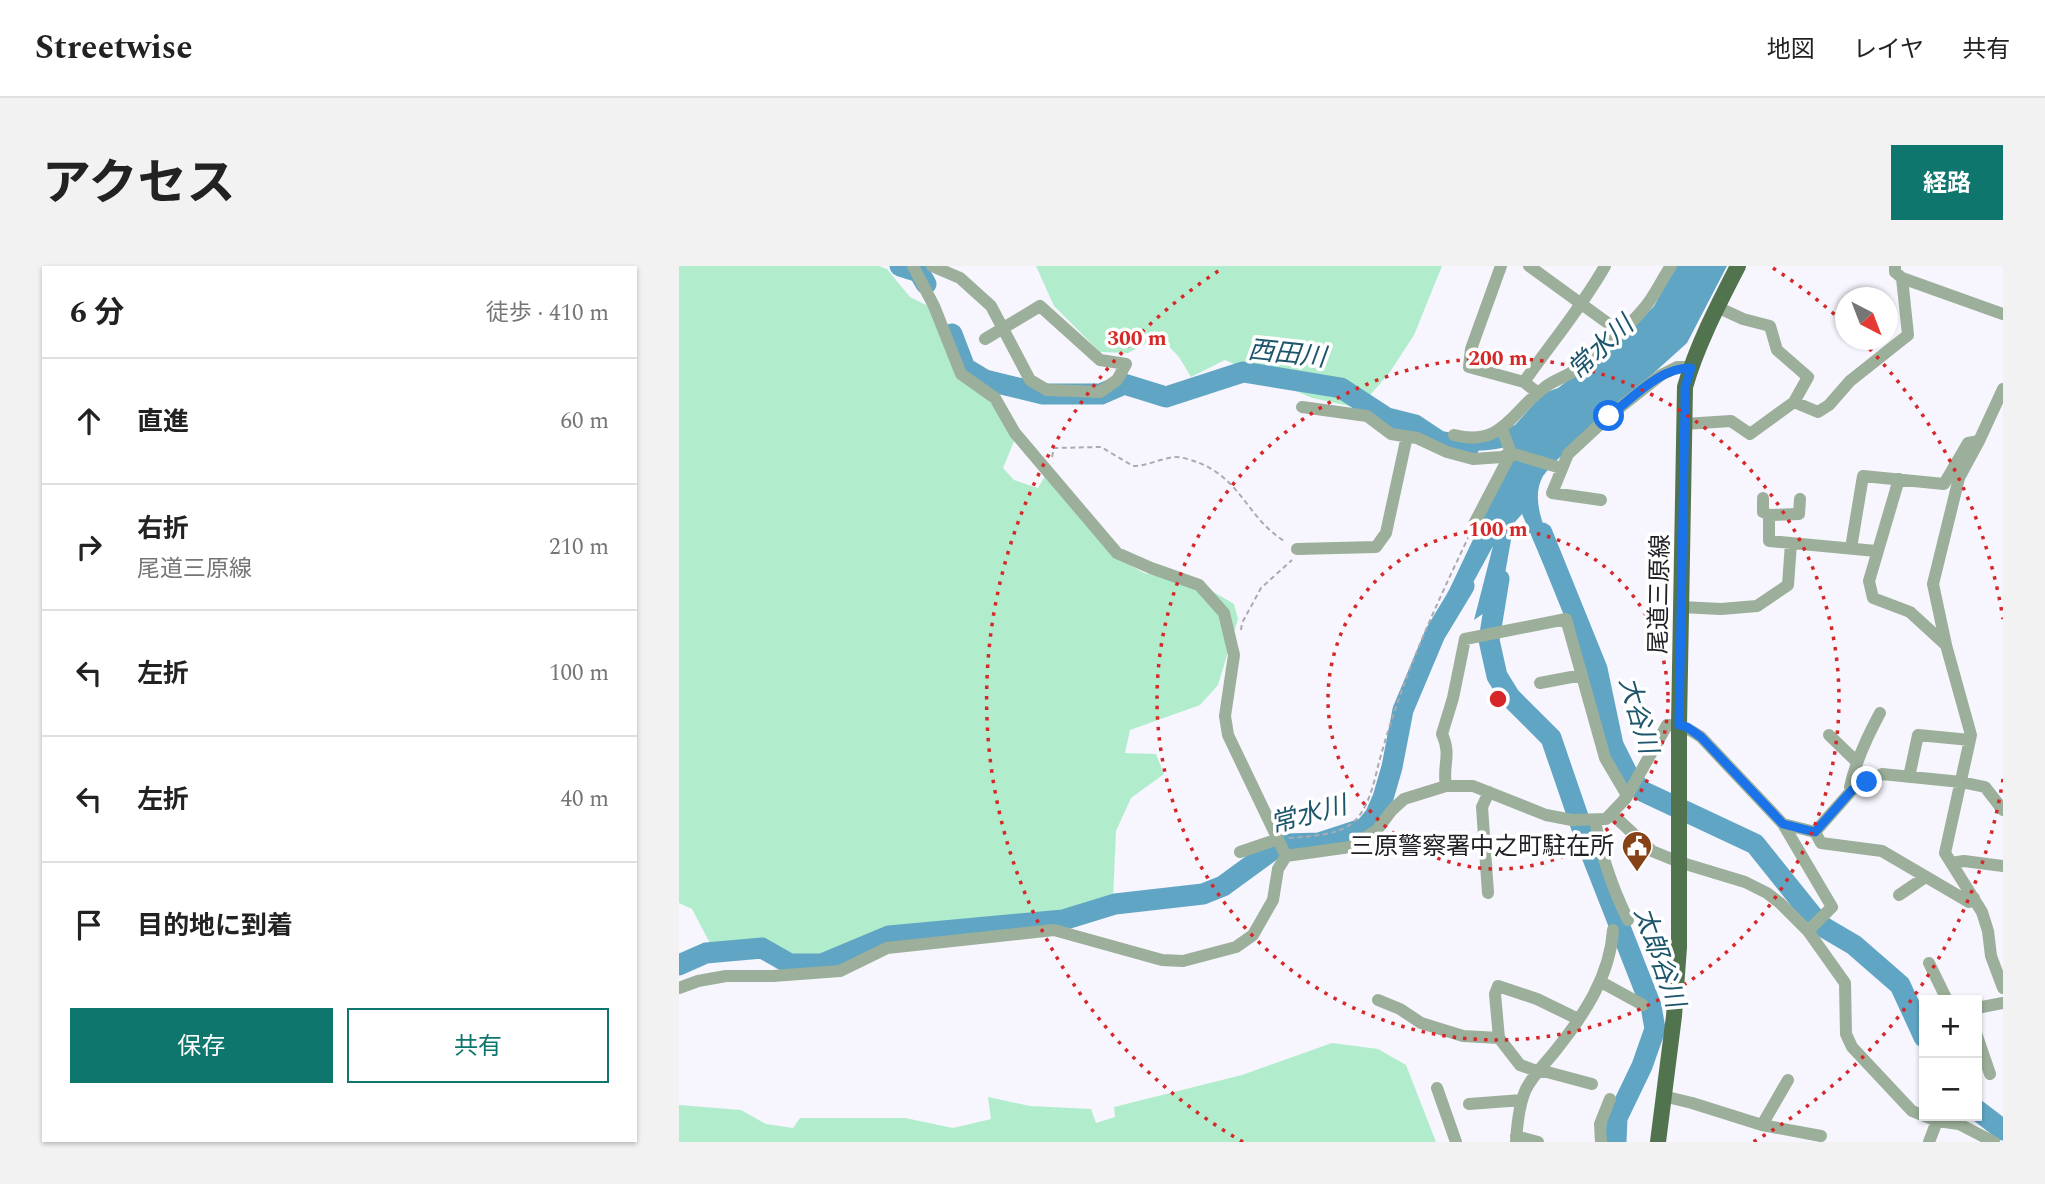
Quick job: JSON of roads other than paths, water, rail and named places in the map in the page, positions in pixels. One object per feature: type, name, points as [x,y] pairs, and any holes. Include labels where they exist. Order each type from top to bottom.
[{"type":"main road","name":"尾道三原線","points":[[1658,1142],[1677,975],[1685,387],[1717,307],[1738,266]]},
{"type":"street","points":[[913,266],[934,306],[961,374],[995,398],[1015,433],[1117,553],[1199,585],[1224,613],[1234,655],[1225,716],[1228,735],[1286,856]]},
{"type":"street","points":[[932,266],[960,278],[991,306],[1004,329],[1030,380],[1047,390],[1100,392],[1117,380],[1126,364],[1100,359],[1040,306],[1004,329],[985,339]]},
{"type":"street","points":[[1501,266],[1471,349],[1469,367],[1524,382],[1538,393]]},
{"type":"street","points":[[1529,266],[1542,270],[1620,332]]},
{"type":"street","points":[[1524,382],[1583,303],[1605,266]]},
{"type":"street","points":[[1454,435],[1467,439],[1483,438],[1502,429],[1538,393],[1572,372],[1620,332],[1645,307],[1671,266]]},
{"type":"street","points":[[1895,266],[1895,272],[1902,278],[2003,314]]},
{"type":"street","points":[[1794,402],[1818,412],[1829,405],[1850,381],[1908,335],[1902,278]]},
{"type":"street","points":[[1684,424],[1731,421],[1750,434],[1794,402],[1808,377],[1777,350],[1770,327],[1717,307]]},
{"type":"street","points":[[1601,500],[1552,493],[1568,454],[1661,375],[1677,367],[1691,368]]},
{"type":"street","points":[[2003,389],[1959,478],[1933,584],[1946,645],[1971,735],[1945,853],[1982,912],[1991,956],[2003,988]]},
{"type":"street","points":[[1302,407],[1367,416],[1391,434],[1417,438],[1447,452],[1473,459],[1502,457],[1511,453],[1561,468]]},
{"type":"street","points":[[1474,524],[1511,453],[1502,429]]},
{"type":"street","points":[[1297,549],[1376,547],[1386,533],[1407,436]]},
{"type":"street","points":[[1851,548],[1863,475],[1944,484],[1968,443],[1979,441]]},
{"type":"street","points":[[1899,479],[1869,581],[1873,598],[1910,611],[1946,645]]},
{"type":"street","points":[[1763,498],[1763,512],[1769,515],[1799,514],[1800,499]]},
{"type":"street","points":[[1769,515],[1769,541],[1876,551]]},
{"type":"street","points":[[1681,607],[1721,609],[1757,606],[1788,585],[1791,543]]},
{"type":"street","points":[[1446,786],[1444,775],[1449,748],[1442,734],[1453,698],[1465,639],[1566,619],[1605,758],[1625,792],[1626,799]]},
{"type":"street","points":[[1539,683],[1582,675]]},
{"type":"street","points":[[1852,790],[1850,787],[1857,762],[1880,713]]},
{"type":"street","points":[[1286,856],[1350,847],[1377,830],[1404,799],[1446,786],[1473,786],[1546,815],[1572,820],[1607,819],[1626,799],[1640,769],[1667,725],[1679,725],[1701,737],[1783,824],[1832,908],[1808,931]]},
{"type":"street","points":[[1829,735],[1857,762]]},
{"type":"street","points":[[1909,777],[1918,735],[1970,740]]},
{"type":"street","points":[[1815,832],[1852,790],[1882,774],[1985,787],[2003,810]]},
{"type":"street","points":[[1488,893],[1482,807],[1489,792]]},
{"type":"street","points":[[1612,814],[1652,851],[1745,882],[1767,893],[1808,931],[1845,983],[1846,1034],[1851,1047],[1912,1111],[1919,1114]]},
{"type":"street","points":[[1591,820],[1612,887],[1628,920]]},
{"type":"street","points":[[1783,824],[1815,832],[1821,843],[1882,851],[1969,902],[1974,898]]},
{"type":"street","points":[[1240,852],[1278,839]]},
{"type":"street","points":[[679,988],[726,976],[839,971],[887,948],[1053,930],[1162,960],[1183,961],[1236,947],[1253,934],[1273,900],[1278,869],[1286,856]]},
{"type":"street","points":[[1951,863],[1964,860],[2003,866]]},
{"type":"street","points":[[1899,895],[1924,878]]},
{"type":"street","points":[[1538,1142],[1516,1139],[1522,1100],[1527,1087],[1578,1019],[1601,982],[1612,944],[1613,930]]},
{"type":"street","points":[[1929,963],[1945,995]]},
{"type":"street","points":[[1601,982],[1643,1005]]},
{"type":"street","points":[[1578,1019],[1537,999],[1498,986],[1495,994],[1499,1038],[1520,1065],[1592,1084]]},
{"type":"street","points":[[1378,1000],[1400,1009],[1420,1023],[1463,1035],[1499,1038]]},
{"type":"street","points":[[1982,1007],[2003,1003]]},
{"type":"street","points":[[1982,1051],[1990,1074]]},
{"type":"street","points":[[1762,1125],[1788,1080]]},
{"type":"street","points":[[1437,1088],[1456,1142]]},
{"type":"street","points":[[1663,1096],[1692,1102],[1762,1125],[1821,1136]]},
{"type":"street","points":[[1601,1142],[1600,1124],[1610,1099]]},
{"type":"street","points":[[1469,1104],[1522,1100]]},
{"type":"street","points":[[1929,1142],[1937,1121],[1959,1124],[1994,1142]]},
{"type":"water","points":[[1676,266],[1727,266],[1687,343],[1558,459],[1543,476],[1539,486],[1539,506],[1555,556],[1543,563],[1522,514],[1514,523],[1500,602],[1474,620],[1493,546],[1456,614],[1442,605],[1504,474],[1513,445],[1476,450],[1439,444],[1449,437],[1468,441],[1515,425],[1544,393],[1558,388],[1628,334],[1654,306]]},
{"type":"waterway","name":"西田川","points":[[900,266],[919,272],[926,284]]},
{"type":"waterway","name":"西田川","points":[[952,334],[965,368],[985,380],[1043,394],[1101,394],[1124,384],[1166,397],[1243,372],[1341,388],[1387,418],[1415,425],[1439,441],[1469,447]]},
{"type":"waterway","name":"大谷川","points":[[1542,533],[1597,669],[1613,745],[1628,775],[1642,791],[1755,844],[1820,925],[1854,945],[1900,985],[1919,1026]]},
{"type":"waterway","name":"太郎谷川","points":[[1499,579],[1489,640],[1497,676],[1510,697],[1551,738],[1587,843],[1651,1006],[1655,1029],[1642,1066],[1617,1118],[1616,1142]]},
{"type":"waterway","name":"常水川","points":[[679,965],[706,953],[762,948],[790,964],[822,964],[889,936],[1063,920],[1115,904],[1203,894],[1223,886],[1275,848],[1287,844],[1319,843],[1365,828],[1375,816],[1383,798],[1403,710],[1435,634],[1464,586]]},
{"type":"waterway","name":"大谷川","points":[[1982,1114],[2003,1130]]},
{"type":"place","name":"三原警察署中之町駐在所","points":[[1637,873]]}]
